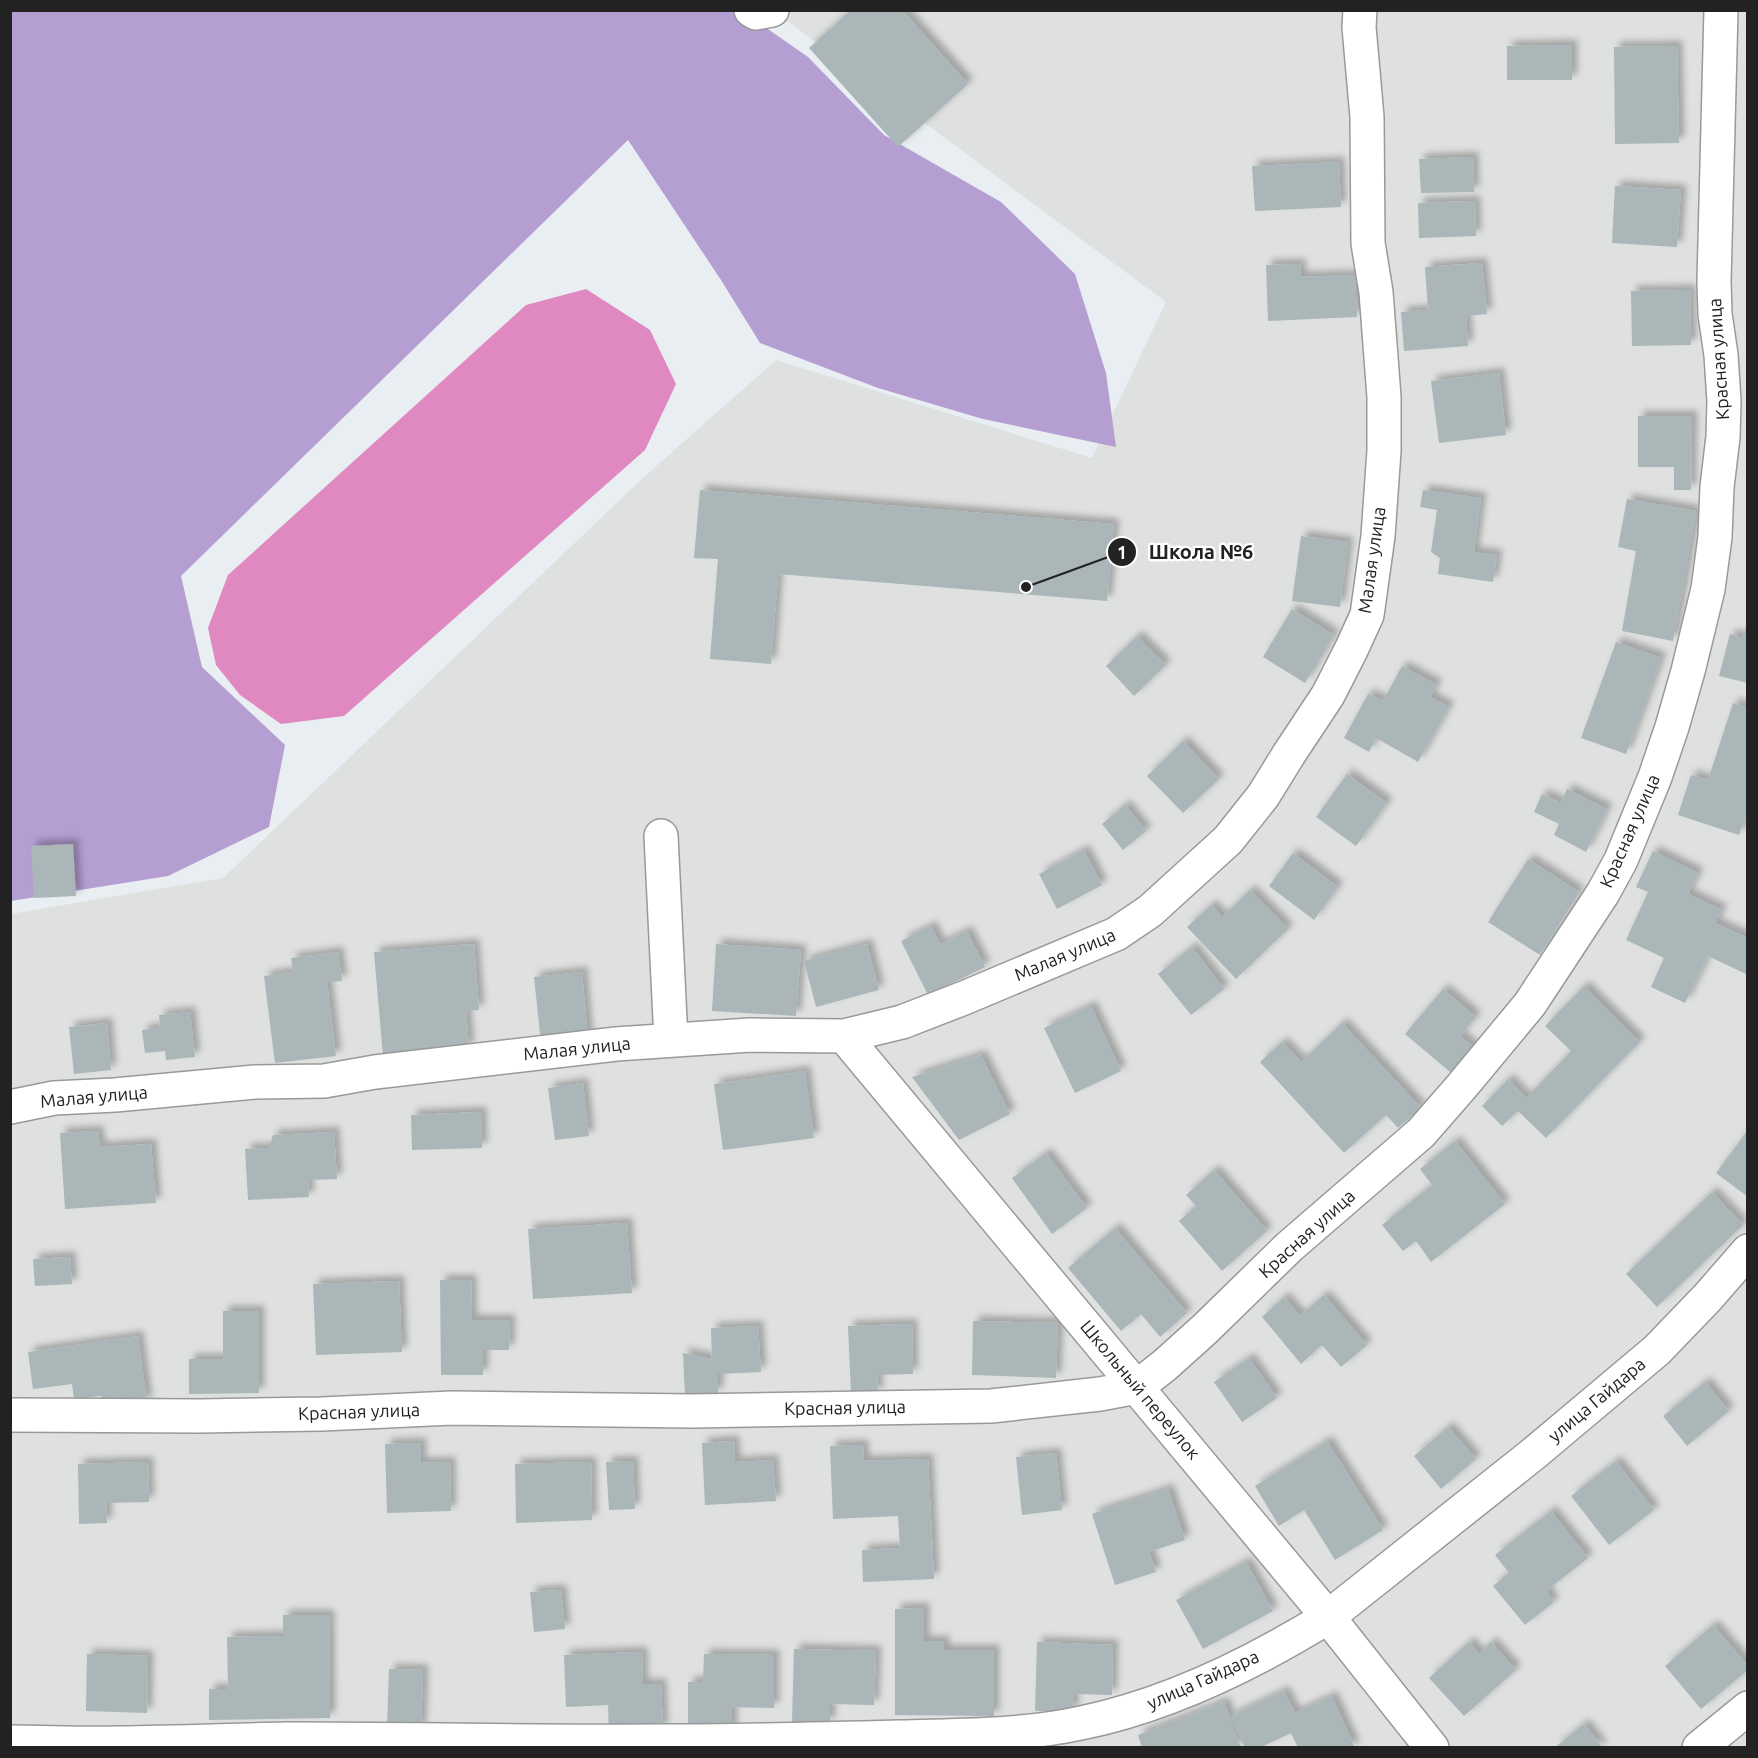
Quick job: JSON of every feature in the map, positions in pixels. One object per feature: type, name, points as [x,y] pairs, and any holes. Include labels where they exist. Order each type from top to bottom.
[{"type":"street","points":[[751,10],[756,13],[772,10]]},
{"type":"street","name":"Малая улица","points":[[10,1107],[54,1098],[255,1082],[324,1081],[375,1072],[615,1044],[750,1035],[844,1036],[902,1022],[964,998],[1116,934],[1150,911],[1228,840],[1263,796],[1328,695],[1367,615],[1378,536],[1384,451],[1384,397],[1376,292],[1368,243],[1367,117],[1360,38],[1360,10]]},
{"type":"street","name":"Красная улица","points":[[10,1415],[200,1416],[322,1414],[452,1408],[693,1411],[991,1406],[1100,1394],[1137,1387],[1165,1365],[1289,1247],[1421,1133],[1530,1004],[1603,893],[1636,826],[1665,747],[1688,671],[1708,589],[1715,537],[1724,401],[1714,281],[1720,10]]},
{"type":"street","points":[[661,836],[671,1040]]},
{"type":"street","name":"Школьный переулок","points":[[844,1036],[1328,1617],[1432,1748]]},
{"type":"street","name":"улица Гайдара","points":[[10,1742],[119,1743],[286,1739],[520,1742],[731,1741],[965,1735],[1027,1731],[1082,1723],[1144,1707],[1195,1687],[1291,1640],[1328,1617],[1532,1455],[1657,1350],[1748,1251]]},
{"type":"street","points":[[1699,1748],[1748,1708]]},
{"type":"shaded area","points":[[11,11],[742,11],[808,57],[884,135],[1001,202],[1075,274],[1106,373],[1116,447],[983,419],[878,388],[760,343],[628,140],[181,576],[202,667],[285,745],[269,827],[168,876],[11,901]]},
{"type":"shaded area","points":[[774,11],[1747,11],[1747,1747],[11,1748],[11,914],[223,878],[645,476],[776,360],[1092,458],[1166,302]]},
{"type":"shaded area","points":[[586,289],[650,330],[676,384],[645,450],[344,716],[281,724],[240,695],[216,665],[208,628],[228,575],[526,305]]},
{"type":"building","points":[[851,10],[902,10],[968,84],[898,147],[809,48]]},
{"type":"building","points":[[1572,45],[1572,80],[1507,80],[1507,46]]},
{"type":"building","points":[[1677,46],[1679,143],[1615,144],[1614,47]]},
{"type":"building","points":[[1473,157],[1474,192],[1421,193],[1419,159]]},
{"type":"building","points":[[1339,162],[1341,207],[1255,211],[1252,166]]},
{"type":"building","points":[[1615,186],[1681,190],[1677,247],[1612,243]]},
{"type":"building","points":[[1475,201],[1476,236],[1419,238],[1418,203]]},
{"type":"building","points":[[1482,263],[1487,314],[1466,316],[1468,346],[1404,351],[1401,312],[1428,310],[1425,267]]},
{"type":"building","points":[[1300,264],[1301,277],[1355,275],[1357,317],[1268,321],[1266,265]]},
{"type":"building","points":[[1690,290],[1691,345],[1632,346],[1631,291]]},
{"type":"building","points":[[1499,373],[1506,435],[1439,443],[1431,381]]},
{"type":"building","points":[[1638,416],[1692,416],[1691,490],[1674,490],[1674,467],[1638,467]]},
{"type":"building","points":[[700,490],[1114,524],[1107,601],[778,574],[771,664],[710,659],[718,559],[694,558]]},
{"type":"building","points":[[1423,490],[1481,498],[1474,552],[1497,555],[1493,582],[1438,574],[1440,558],[1431,552],[1437,510],[1420,507]]},
{"type":"building","points":[[1627,499],[1696,511],[1673,641],[1622,631],[1636,551],[1618,547]]},
{"type":"building","points":[[1301,536],[1348,542],[1340,607],[1292,601]]},
{"type":"building","points":[[1292,609],[1334,635],[1305,683],[1263,657]]},
{"type":"building","points":[[1747,622],[1748,683],[1719,676],[1730,634],[1743,638]]},
{"type":"building","points":[[1137,636],[1166,665],[1134,696],[1106,666]]},
{"type":"building","points":[[1616,642],[1661,658],[1626,754],[1581,738]]},
{"type":"building","points":[[1402,666],[1437,685],[1430,697],[1449,707],[1418,762],[1376,738],[1369,752],[1344,738],[1368,694],[1383,701]]},
{"type":"building","points":[[1733,703],[1748,708],[1748,809],[1739,835],[1678,815],[1691,775],[1708,780]]},
{"type":"building","points":[[1183,741],[1219,779],[1183,813],[1147,776]]},
{"type":"building","points":[[1347,774],[1387,803],[1356,846],[1316,817]]},
{"type":"building","points":[[1567,789],[1607,809],[1586,852],[1554,835],[1559,824],[1534,812],[1542,794],[1561,803]]},
{"type":"building","points":[[1125,805],[1146,831],[1123,850],[1102,824]]},
{"type":"building","points":[[73,844],[76,896],[34,898],[31,846]]},
{"type":"building","points":[[1084,850],[1102,885],[1057,909],[1039,874]]},
{"type":"building","points":[[1653,851],[1698,873],[1688,894],[1722,910],[1715,923],[1748,938],[1748,975],[1708,956],[1685,1003],[1651,987],[1664,958],[1626,940],[1648,892],[1636,887]]},
{"type":"building","points":[[1293,853],[1338,887],[1314,920],[1269,886]]},
{"type":"building","points":[[1528,859],[1579,892],[1540,955],[1488,922]]},
{"type":"building","points":[[1250,890],[1288,929],[1236,979],[1187,927],[1211,905],[1222,917]]},
{"type":"building","points":[[931,926],[940,944],[967,931],[985,967],[928,995],[901,941]]},
{"type":"building","points":[[474,944],[479,1010],[466,1011],[469,1048],[383,1056],[374,952]]},
{"type":"building","points":[[716,944],[801,950],[796,1016],[712,1011]]},
{"type":"building","points":[[867,944],[879,990],[816,1007],[804,961]]},
{"type":"building","points":[[1192,947],[1224,989],[1191,1015],[1158,974]]},
{"type":"building","points":[[338,952],[342,981],[327,982],[336,1056],[275,1063],[264,976],[293,972],[291,958]]},
{"type":"building","points":[[582,972],[588,1039],[541,1043],[534,977]]},
{"type":"building","points":[[1584,986],[1640,1042],[1546,1138],[1518,1111],[1502,1126],[1482,1106],[1508,1079],[1526,1098],[1571,1051],[1545,1026]]},
{"type":"building","points":[[1443,989],[1476,1017],[1460,1036],[1478,1051],[1456,1077],[1405,1034]]},
{"type":"building","points":[[1091,1006],[1121,1071],[1075,1093],[1044,1028]]},
{"type":"building","points":[[190,1012],[195,1057],[166,1060],[165,1051],[145,1053],[142,1030],[160,1028],[159,1015]]},
{"type":"building","points":[[107,1023],[111,1070],[74,1074],[69,1027]]},
{"type":"building","points":[[1342,1023],[1421,1108],[1398,1128],[1386,1115],[1344,1153],[1260,1062],[1282,1042],[1301,1062]]},
{"type":"building","points":[[981,1055],[1010,1114],[959,1140],[912,1077]]},
{"type":"building","points":[[805,1071],[814,1138],[723,1150],[714,1084]]},
{"type":"building","points":[[583,1083],[589,1136],[555,1140],[548,1088]]},
{"type":"building","points":[[481,1112],[482,1148],[412,1150],[411,1115]]},
{"type":"building","points":[[1748,1130],[1748,1197],[1716,1173]]},
{"type":"building","points":[[98,1131],[100,1147],[151,1144],[156,1203],[65,1209],[60,1133]]},
{"type":"building","points":[[334,1132],[337,1179],[308,1180],[309,1197],[248,1200],[245,1149],[269,1148],[273,1135]]},
{"type":"building","points":[[1455,1141],[1505,1204],[1431,1262],[1416,1241],[1403,1251],[1382,1225],[1432,1185],[1420,1169]]},
{"type":"building","points":[[1046,1153],[1087,1208],[1052,1234],[1012,1178]]},
{"type":"building","points":[[1214,1170],[1267,1231],[1222,1271],[1179,1221],[1196,1206],[1186,1195]]},
{"type":"building","points":[[1712,1192],[1743,1225],[1657,1307],[1626,1274]]},
{"type":"building","points":[[627,1223],[632,1293],[533,1299],[528,1229]]},
{"type":"building","points":[[1115,1228],[1187,1313],[1160,1337],[1141,1314],[1121,1331],[1068,1268]]},
{"type":"building","points":[[70,1257],[72,1284],[35,1286],[33,1259]]},
{"type":"building","points":[[440,1280],[471,1280],[472,1320],[510,1320],[509,1350],[483,1350],[483,1375],[441,1375]]},
{"type":"building","points":[[399,1281],[402,1352],[316,1355],[313,1284]]},
{"type":"building","points":[[1324,1295],[1367,1345],[1341,1367],[1322,1345],[1301,1364],[1262,1317],[1284,1297],[1300,1316]]},
{"type":"building","points":[[223,1311],[259,1311],[259,1393],[189,1394],[189,1359],[223,1359]]},
{"type":"building","points":[[973,1321],[1058,1323],[1056,1378],[972,1375]]},
{"type":"building","points":[[912,1324],[913,1374],[877,1375],[878,1393],[851,1394],[848,1326]]},
{"type":"building","points":[[758,1326],[761,1372],[718,1374],[718,1393],[685,1395],[683,1353],[712,1359],[711,1328]]},
{"type":"building","points":[[138,1336],[147,1402],[103,1408],[101,1396],[74,1399],[72,1384],[33,1389],[28,1352]]},
{"type":"building","points":[[1249,1358],[1277,1398],[1242,1422],[1214,1382]]},
{"type":"building","points":[[1705,1382],[1729,1411],[1687,1446],[1663,1416]]},
{"type":"building","points":[[1448,1427],[1476,1459],[1441,1489],[1414,1456]]},
{"type":"building","points":[[734,1441],[735,1462],[773,1460],[776,1501],[705,1505],[702,1443]]},
{"type":"building","points":[[1327,1441],[1383,1530],[1335,1560],[1304,1510],[1279,1526],[1255,1486]]},
{"type":"building","points":[[421,1443],[421,1463],[450,1462],[451,1511],[387,1513],[385,1444]]},
{"type":"building","points":[[863,1445],[864,1461],[928,1459],[934,1579],[863,1582],[862,1550],[900,1548],[898,1516],[833,1519],[830,1446]]},
{"type":"building","points":[[1056,1453],[1062,1510],[1022,1515],[1016,1457]]},
{"type":"building","points":[[633,1461],[635,1509],[609,1510],[606,1462]]},
{"type":"building","points":[[1616,1461],[1654,1510],[1609,1545],[1571,1496]]},
{"type":"building","points":[[148,1462],[149,1502],[106,1503],[107,1523],[79,1524],[78,1464]]},
{"type":"building","points":[[591,1462],[592,1520],[516,1523],[515,1464]]},
{"type":"building","points":[[1168,1489],[1185,1540],[1149,1552],[1156,1572],[1115,1585],[1092,1514]]},
{"type":"building","points":[[1551,1511],[1588,1558],[1546,1591],[1554,1602],[1525,1625],[1493,1586],[1509,1573],[1495,1555]]},
{"type":"building","points":[[1246,1562],[1273,1611],[1203,1649],[1176,1600]]},
{"type":"building","points":[[561,1590],[565,1629],[534,1632],[530,1592]]},
{"type":"building","points":[[924,1608],[924,1641],[944,1641],[944,1650],[994,1650],[994,1716],[895,1715],[895,1609]]},
{"type":"building","points":[[283,1615],[329,1615],[330,1718],[209,1720],[209,1689],[228,1689],[227,1637],[283,1636]]},
{"type":"building","points":[[1713,1625],[1748,1666],[1748,1670],[1701,1709],[1665,1666]]},
{"type":"building","points":[[1037,1642],[1113,1645],[1112,1695],[1074,1694],[1073,1712],[1035,1711]]},
{"type":"building","points":[[1469,1642],[1479,1654],[1491,1642],[1516,1670],[1464,1716],[1429,1678]]},
{"type":"building","points":[[794,1649],[876,1651],[874,1705],[830,1704],[830,1723],[792,1722]]},
{"type":"building","points":[[642,1652],[643,1684],[661,1684],[663,1729],[609,1732],[608,1705],[566,1707],[564,1655]]},
{"type":"building","points":[[87,1654],[148,1656],[147,1713],[86,1711]]},
{"type":"building","points":[[704,1654],[774,1655],[774,1708],[732,1707],[732,1732],[688,1732],[688,1682],[703,1682]]},
{"type":"building","points":[[389,1669],[423,1670],[421,1729],[387,1728]]},
{"type":"building","points":[[1284,1691],[1295,1713],[1332,1696],[1355,1748],[1298,1748],[1291,1733],[1259,1748],[1245,1748],[1231,1716]]},
{"type":"building","points":[[1224,1702],[1241,1748],[1142,1748],[1138,1735]]},
{"type":"building","points":[[1584,1724],[1603,1748],[1554,1748]]},
{"type":"place","name":"Школа №6","points":[[1026,587]]}]
